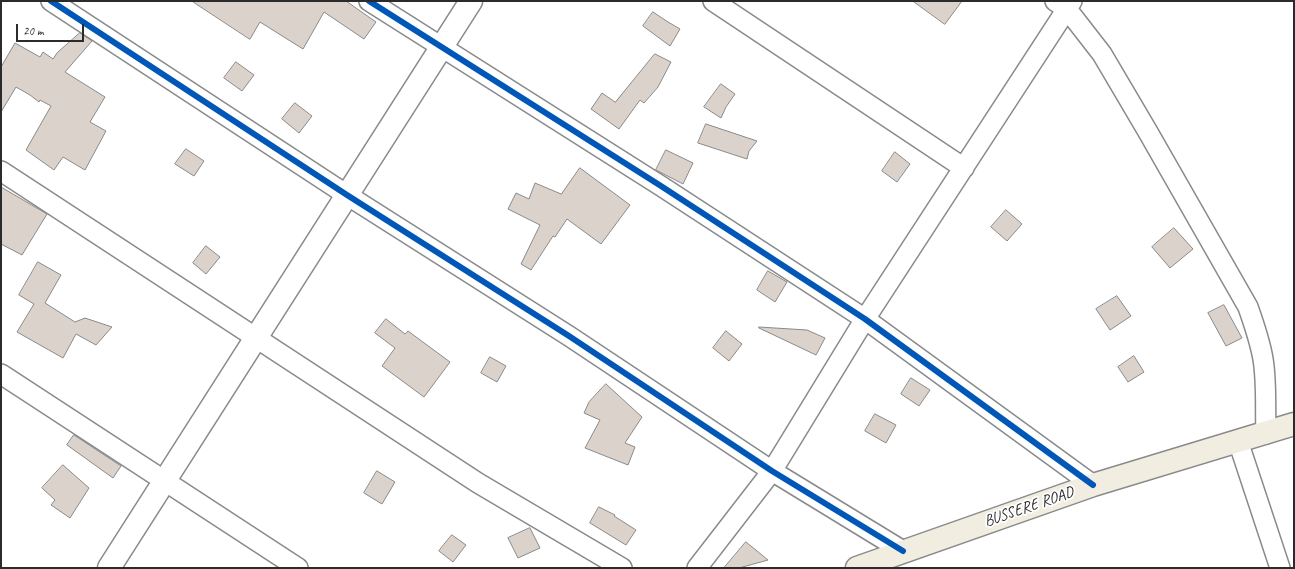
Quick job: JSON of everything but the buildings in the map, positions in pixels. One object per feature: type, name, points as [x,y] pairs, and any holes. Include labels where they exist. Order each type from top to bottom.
[{"type":"main road","name":"BUSSERE ROAD","points":[[857,568],[1093,485],[1238,441],[1266,434],[1294,424]]},
{"type":"street","points":[[51,1],[347,196],[569,336],[772,471],[903,551]]},
{"type":"street","points":[[369,1],[668,190],[865,319],[1093,485]]},
{"type":"street","points":[[109,568],[472,1]]},
{"type":"street","points":[[713,1],[964,168]]},
{"type":"street","points":[[697,568],[772,471],[865,319],[964,168],[1065,4],[1106,61],[1248,307],[1257,332],[1263,360],[1266,434]]},
{"type":"street","points":[[1,171],[478,483],[622,568]]},
{"type":"street","points":[[1,374],[298,568]]},
{"type":"street","points":[[1238,441],[1280,568]]},
{"type":"cycle path","points":[[51,1],[347,195],[569,336],[772,471],[903,551]]},
{"type":"cycle path","points":[[369,1],[661,186],[865,319],[1093,485]]}]
